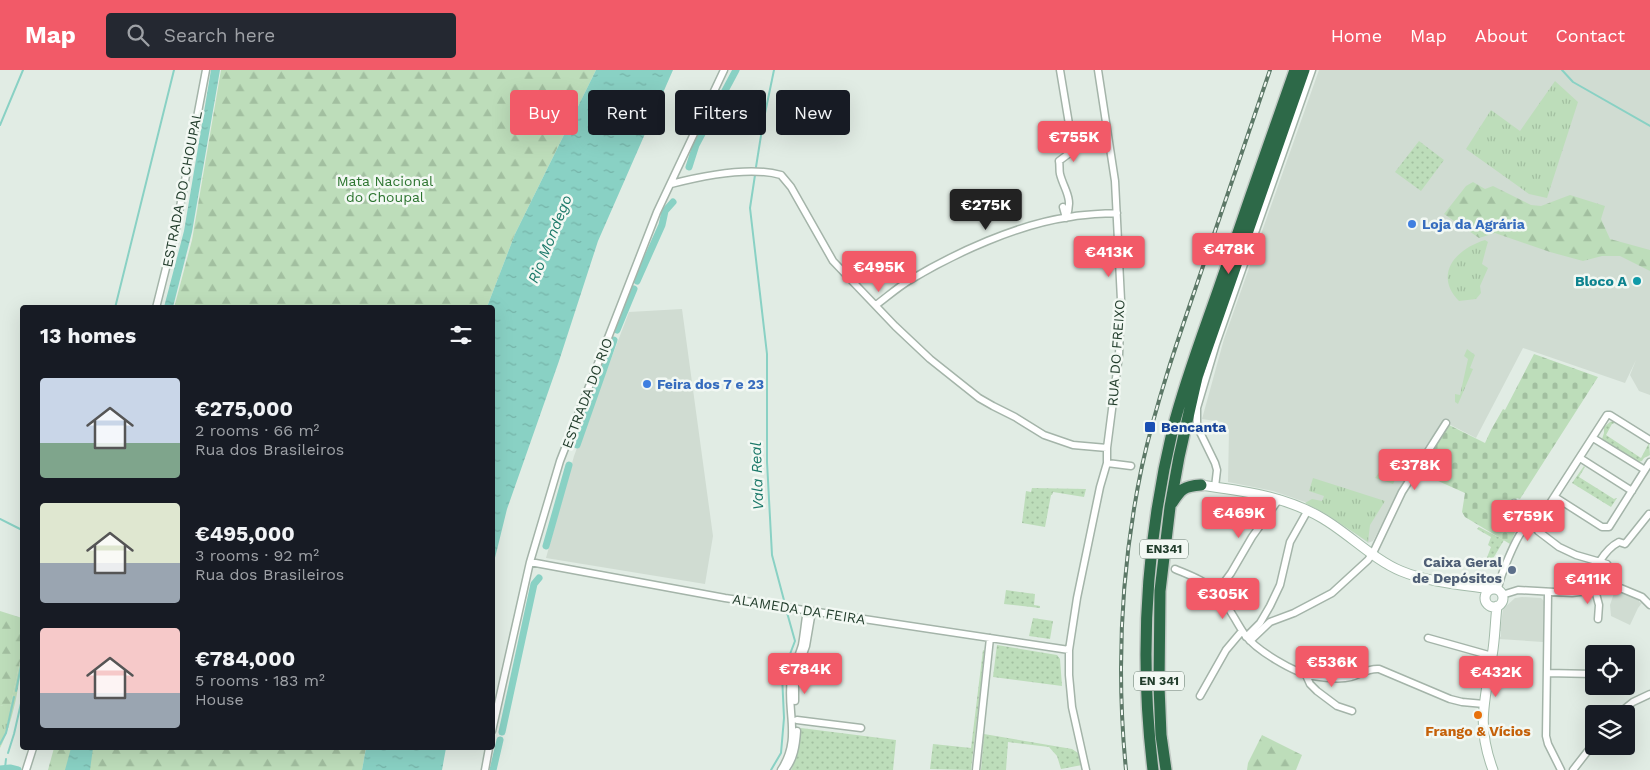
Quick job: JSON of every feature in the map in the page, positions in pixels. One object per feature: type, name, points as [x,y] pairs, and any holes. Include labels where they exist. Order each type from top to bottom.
[{"type":"highway","name":"EN 341","points":[[1154,770],[1149,736],[1146,688],[1147,606],[1152,544],[1168,450],[1189,375],[1295,70]]},
{"type":"highway","points":[[1170,507],[1197,377],[1304,70]]},
{"type":"highway","points":[[1179,457],[1180,473],[1183,477],[1201,485]]},
{"type":"highway","points":[[1170,507],[1183,489],[1201,485]]},
{"type":"highway","name":"EN341","points":[[1160,591],[1170,507]]},
{"type":"highway","name":"EN 341","points":[[1160,591],[1159,686],[1161,735],[1166,770]]},
{"type":"street","name":"ESTRADA DO CHOUPAL","points":[[157,305],[176,228],[206,70]]},
{"type":"street","name":"ESTRADA DO RIO","points":[[495,719],[530,562],[560,461],[657,212],[724,70]]},
{"type":"street","points":[[1060,70],[1072,148],[1071,152],[1060,161],[1060,174],[1068,194],[1069,205],[1066,218]]},
{"type":"street","name":"RUA DO FREIXO","points":[[1086,770],[1072,707],[1069,650],[1077,598],[1100,487],[1107,463],[1107,448],[1119,355],[1120,300],[1115,181],[1098,70]]},
{"type":"street","points":[[1216,487],[1217,470],[1197,426],[1197,408],[1216,344],[1312,70]]},
{"type":"street","points":[[671,184],[715,175],[752,172],[781,175],[791,187],[834,261],[895,326],[930,359],[979,398],[1052,439],[1073,445],[1107,448]]},
{"type":"street","points":[[1063,207],[1066,218]]},
{"type":"street","points":[[876,305],[908,281],[962,253],[1027,227],[1066,218],[1116,213]]},
{"type":"street","points":[[1464,585],[1490,604],[1501,603],[1497,591],[1500,579],[1518,536],[1522,530],[1542,515],[1607,415],[1610,415],[1650,440]]},
{"type":"street","points":[[1200,696],[1226,650],[1270,622],[1294,613],[1332,593],[1368,560],[1402,492],[1446,423]]},
{"type":"street","points":[[1593,438],[1645,470]]},
{"type":"street","points":[[1580,458],[1632,491]]},
{"type":"street","points":[[1555,497],[1602,527],[1609,527],[1650,462]]},
{"type":"street","points":[[1107,463],[1131,466]]},
{"type":"street","points":[[1201,485],[1279,499],[1308,510],[1336,526],[1388,564],[1414,576],[1497,591],[1518,590],[1572,593],[1618,587],[1642,598],[1650,605]]},
{"type":"street","points":[[1217,592],[1279,499]]},
{"type":"street","points":[[1514,503],[1529,517],[1538,531],[1560,547],[1576,555],[1607,564],[1618,587]]},
{"type":"street","points":[[1246,636],[1260,623],[1270,606],[1280,584],[1290,542],[1308,510]]},
{"type":"street","points":[[1600,561],[1616,543],[1625,544],[1649,514]]},
{"type":"street","name":"ALAMEDA DA FEIRA","points":[[530,562],[647,584],[810,611],[1069,650]]},
{"type":"street","points":[[1175,569],[1206,583],[1217,592],[1246,636],[1273,658],[1310,676],[1336,679],[1353,676],[1368,670],[1379,669],[1450,699],[1484,704]]},
{"type":"street","points":[[1595,590],[1599,605],[1598,619]]},
{"type":"street","points":[[1493,770],[1484,731],[1484,704],[1495,630],[1490,604],[1485,595],[1497,591]]},
{"type":"street","points":[[1548,592],[1546,736],[1561,770]]},
{"type":"street","points":[[786,770],[795,748],[795,681],[806,646],[810,611]]},
{"type":"street","points":[[781,770],[791,748],[791,679],[810,611]]},
{"type":"street","points":[[976,770],[990,638]]},
{"type":"street","points":[[1428,638],[1492,656]]},
{"type":"street","points":[[1305,673],[1310,684],[1317,691],[1337,706],[1352,711]]},
{"type":"street","points":[[1547,673],[1585,674]]},
{"type":"street","points":[[1629,705],[1650,694]]},
{"type":"street","points":[[796,720],[861,728]]},
{"type":"street","points":[[26,770],[32,750]]},
{"type":"street","points":[[485,770],[490,750]]},
{"type":"street","points":[[1572,770],[1585,754]]},
{"type":"shaded area","points":[[1319,70],[1650,70],[1650,395],[1639,391],[1630,375],[1636,360],[1625,383],[1523,348],[1476,438],[1443,421],[1423,450],[1373,541],[1368,543],[1327,513],[1305,502],[1273,491],[1228,482],[1229,430],[1222,422],[1202,419],[1224,339]]},
{"type":"shaded area","name":"Feira dos 7 e 23","points":[[682,309],[713,536],[705,584],[546,558],[574,456],[629,312]]},
{"type":"shaded area","points":[[1613,589],[1639,599],[1639,602],[1642,603],[1630,625],[1611,616],[1610,605],[1614,593]]},
{"type":"shaded area","points":[[1515,598],[1541,598],[1544,601],[1543,642],[1499,639],[1501,636],[1503,609]]},
{"type":"green space","name":"Mata Nacional do Choupal","points":[[221,70],[596,70],[578,106],[578,90],[510,90],[510,135],[564,135],[515,234],[488,305],[175,305],[192,240]]},
{"type":"green space","points":[[1555,81],[1578,102],[1547,198],[1529,194],[1466,149],[1491,110],[1520,131]]},
{"type":"green space","points":[[1419,141],[1444,160],[1421,191],[1395,172]]},
{"type":"green space","points":[[1473,182],[1485,189],[1493,186],[1531,205],[1541,206],[1570,195],[1605,206],[1601,219],[1610,239],[1650,250],[1650,271],[1620,256],[1602,256],[1583,261],[1495,233],[1479,238],[1444,214],[1466,186]]},
{"type":"green space","points":[[1485,240],[1488,242],[1482,264],[1488,268],[1480,286],[1481,293],[1476,299],[1459,301],[1451,291],[1448,281],[1448,272],[1451,264],[1465,250]]},
{"type":"green space","points":[[1467,349],[1475,355],[1470,368],[1473,369],[1458,404],[1455,402],[1455,394],[1460,395],[1468,359],[1464,356]]},
{"type":"green space","points":[[1534,354],[1598,377],[1520,499],[1517,498],[1512,505],[1522,516],[1510,544],[1465,517],[1462,512],[1465,493],[1418,472],[1449,425],[1485,443],[1503,409],[1505,410]]},
{"type":"green space","points":[[1613,421],[1615,423],[1612,424],[1606,435],[1641,458],[1649,443],[1650,455],[1638,462],[1602,439],[1604,427]]},
{"type":"green space","points":[[1387,462],[1405,465],[1393,484],[1375,478]]},
{"type":"green space","points":[[1584,466],[1579,477],[1614,499],[1617,498],[1611,507],[1572,483]]},
{"type":"green space","points":[[1313,478],[1385,501],[1370,525],[1368,542],[1326,514],[1305,503],[1312,499],[1322,501],[1324,496],[1309,491]]},
{"type":"green space","points":[[1032,488],[1086,489],[1084,497],[1053,492],[1045,527],[1022,523],[1026,491],[1031,492]]},
{"type":"green space","points":[[1479,527],[1504,540],[1491,562],[1486,560],[1491,547],[1488,545],[1491,537],[1477,529]]},
{"type":"green space","points":[[1006,590],[1035,594],[1034,605],[1040,606],[1040,608],[1004,604]]},
{"type":"green space","points":[[0,611],[20,617],[20,661],[10,708],[0,705]]},
{"type":"green space","points":[[1033,618],[1053,621],[1050,639],[1029,636]]},
{"type":"green space","points":[[997,645],[1057,655],[1060,659],[1062,686],[993,677]]},
{"type":"green space","points":[[983,650],[985,651],[971,770],[930,769],[933,744],[971,748]]},
{"type":"green space","points":[[20,661],[16,701],[0,748],[0,705],[10,707]]},
{"type":"green space","points":[[801,728],[896,740],[893,770],[791,770],[798,749]]},
{"type":"green space","points":[[984,734],[1072,749],[1078,753],[1082,765],[1061,769],[1057,756],[1049,747],[1008,742],[1006,770],[981,770]]},
{"type":"green space","points":[[1262,735],[1302,755],[1296,770],[1247,770],[1248,763]]},
{"type":"green space","points":[[53,750],[366,750],[362,770],[48,770]]},
{"type":"water","points":[[211,70],[220,70],[192,232],[174,305],[165,305],[184,231]]},
{"type":"water","name":"Rio Mondego","points":[[596,70],[673,70],[664,90],[588,90],[588,135],[644,135],[598,241],[559,361],[507,509],[495,558],[495,305],[488,305],[515,234],[564,135],[578,135],[578,106]]},
{"type":"water","points":[[70,750],[93,750],[90,770],[65,770]]},
{"type":"water","points":[[366,750],[446,750],[442,770],[362,770]]},
{"type":"waterway","points":[[0,125],[23,70]]},
{"type":"waterway","points":[[116,305],[174,70]]},
{"type":"waterway","points":[[689,167],[696,145],[736,70]]},
{"type":"waterway","name":"Vala Real","points":[[756,167],[774,70]]},
{"type":"waterway","points":[[1562,70],[1573,82],[1650,126]]},
{"type":"waterway","name":"Vala Real","points":[[755,175],[750,208],[767,354],[767,462],[772,555],[785,604]]},
{"type":"waterway","points":[[637,281],[662,225],[665,211],[673,202]]},
{"type":"waterway","points":[[617,330],[634,289]]},
{"type":"waterway","points":[[577,445],[614,340]]},
{"type":"waterway","points":[[546,546],[569,465]]},
{"type":"waterway","points":[[0,519],[20,529]]},
{"type":"waterway","points":[[502,732],[534,584],[539,578]]},
{"type":"waterway","name":"Vala Real","points":[[771,770],[781,753],[784,718],[782,675],[795,641],[786,609]]},
{"type":"waterway","points":[[16,691],[20,671]]},
{"type":"waterway","points":[[0,744],[6,733],[14,697]]},
{"type":"waterway","points":[[8,753],[20,708]]},
{"type":"waterway","points":[[493,770],[500,740]]},
{"type":"waterway","points":[[5,768],[6,759]]},
{"type":"waterway","points":[[0,769],[10,768],[18,770]]},
{"type":"railway","points":[[1126,770],[1121,694],[1122,617],[1129,541],[1142,466],[1160,396],[1270,70]]},
{"type":"place","name":"Loja da Agrária","points":[[1412,224]]},
{"type":"place","name":"Bloco A","points":[[1637,281]]},
{"type":"place","name":"Feira dos 7 e 23","points":[[647,384]]},
{"type":"place","name":"Bencanta","points":[[1150,427]]},
{"type":"place","name":"Caixa Geral de Depósitos","points":[[1512,570]]},
{"type":"place","name":"Frango & Vícios","points":[[1478,715]]}]
